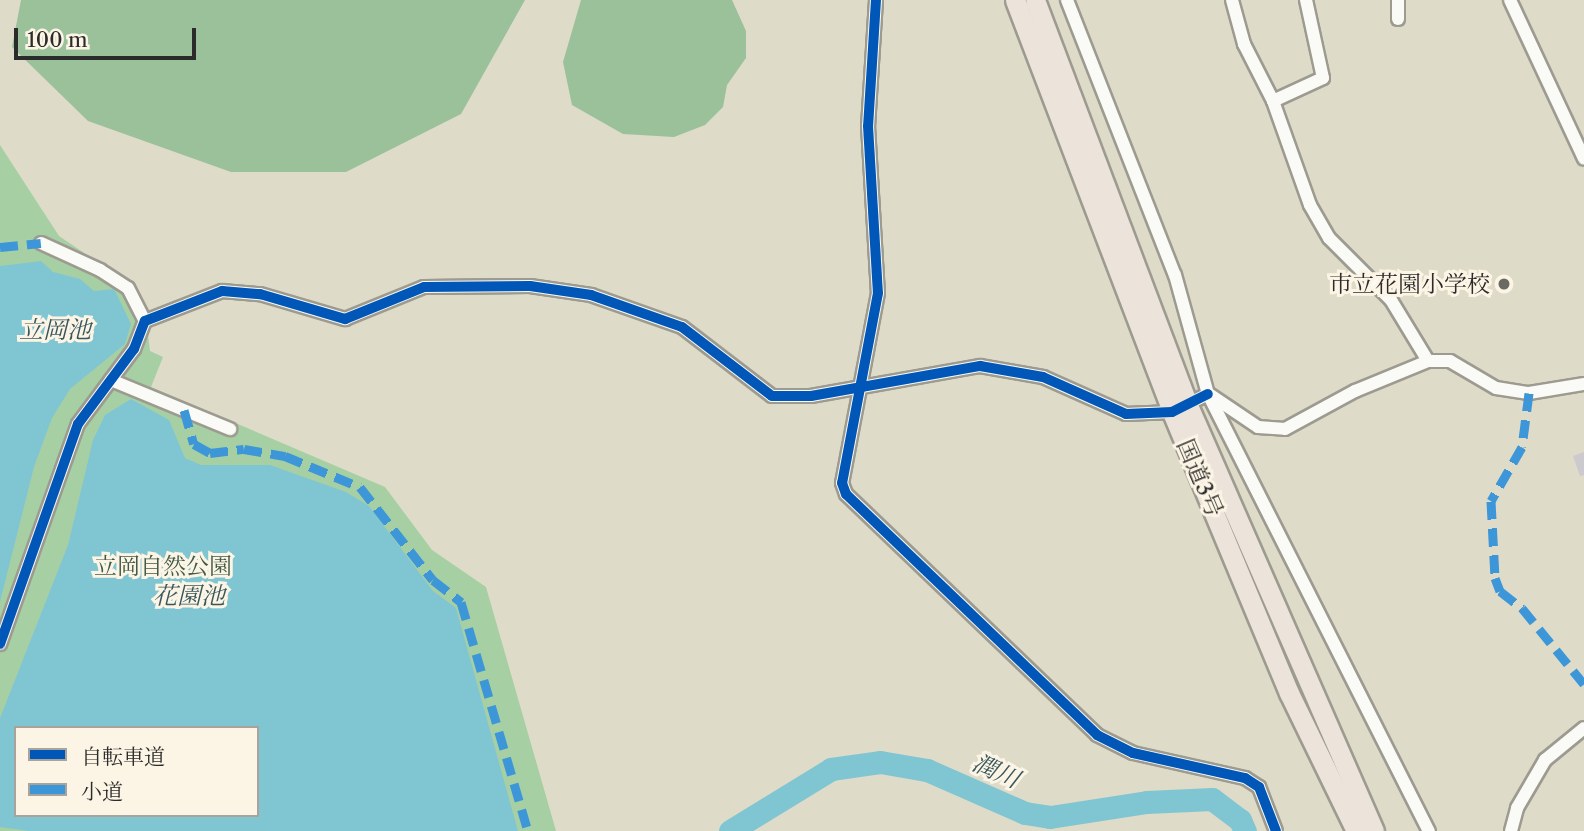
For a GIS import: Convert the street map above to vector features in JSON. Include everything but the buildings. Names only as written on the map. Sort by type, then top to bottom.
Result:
[{"type":"highway","name":"国道3号","points":[[1015,0],[1180,408],[1289,693],[1356,831]]},
{"type":"highway","name":"国道3号","points":[[1035,0],[1180,408],[1374,831]]},
{"type":"street","points":[[876,0],[868,126],[878,293],[858,387],[842,483],[846,494],[1097,735],[1133,753],[1245,778],[1259,787],[1276,831]]},
{"type":"street","points":[[1067,0],[1175,275],[1208,394],[1429,831]]},
{"type":"street","points":[[1232,0],[1244,44],[1273,101],[1310,205],[1329,238],[1391,300],[1428,361]]},
{"type":"street","points":[[1273,101],[1323,78],[1306,0]]},
{"type":"street","points":[[1398,0],[1398,19]]},
{"type":"street","points":[[1511,0],[1584,159]]},
{"type":"street","points":[[41,243],[100,270],[128,288],[145,321]]},
{"type":"street","points":[[0,643],[66,449],[78,424],[134,349],[145,321],[222,291],[260,294],[345,320],[424,287],[530,286],[591,295],[682,327],[772,396],[811,396],[980,366],[1043,377],[1126,414],[1180,408],[1208,394]]},
{"type":"street","points":[[1208,394],[1258,427],[1285,429],[1355,391],[1428,361],[1450,361],[1507,390],[1529,393],[1584,384]]},
{"type":"street","points":[[111,380],[230,429]]},
{"type":"street","points":[[1513,825],[1545,760],[1584,728]]},
{"type":"green space","points":[[21,0],[525,0],[461,114],[346,172],[231,172],[88,121],[12,47]]},
{"type":"green space","points":[[581,0],[732,0],[746,31],[746,58],[727,85],[723,107],[705,125],[674,137],[623,134],[572,105],[563,62]]},
{"type":"green space","name":"花園池","points":[[0,145],[59,236],[130,284],[144,303],[150,351],[163,357],[151,387],[385,487],[432,550],[486,587],[556,831],[0,831]]},
{"type":"water","name":"立岡池","points":[[41,261],[53,272],[80,279],[94,291],[114,289],[131,324],[125,344],[70,389],[52,418],[34,467],[0,602],[0,266]]},
{"type":"water","name":"花園池","points":[[131,399],[169,420],[185,458],[201,465],[270,465],[346,492],[369,506],[433,591],[456,608],[518,831],[29,831],[0,827],[0,718],[68,545],[93,440],[105,415]]},
{"type":"waterway","name":"潤川","points":[[730,831],[831,769],[880,762],[927,770],[1025,813],[1050,817],[1147,802],[1212,799],[1240,820],[1245,831]]},
{"type":"marked path","points":[[0,247],[41,243]]},
{"type":"marked path","points":[[1529,393],[1522,447],[1491,501],[1495,578],[1500,591],[1522,608],[1584,684]]},
{"type":"marked path","points":[[184,410],[194,444],[210,453],[244,449],[285,456],[360,487],[433,580],[461,602],[528,831]]},
{"type":"cycle path","points":[[876,0],[868,126],[878,293],[842,483],[846,494],[1097,735],[1133,753],[1245,778],[1259,787],[1276,831]]},
{"type":"cycle path","points":[[0,644],[78,424],[134,349],[145,321],[222,291],[260,294],[345,319],[424,287],[530,286],[591,295],[682,327],[772,396],[811,396],[980,366],[1043,377],[1126,414],[1172,412],[1208,394]]},
{"type":"place","name":"市立花園小学校","points":[[1504,284]]},
{"type":"park label","name":"立岡自然公園","points":[[163,566]]}]
